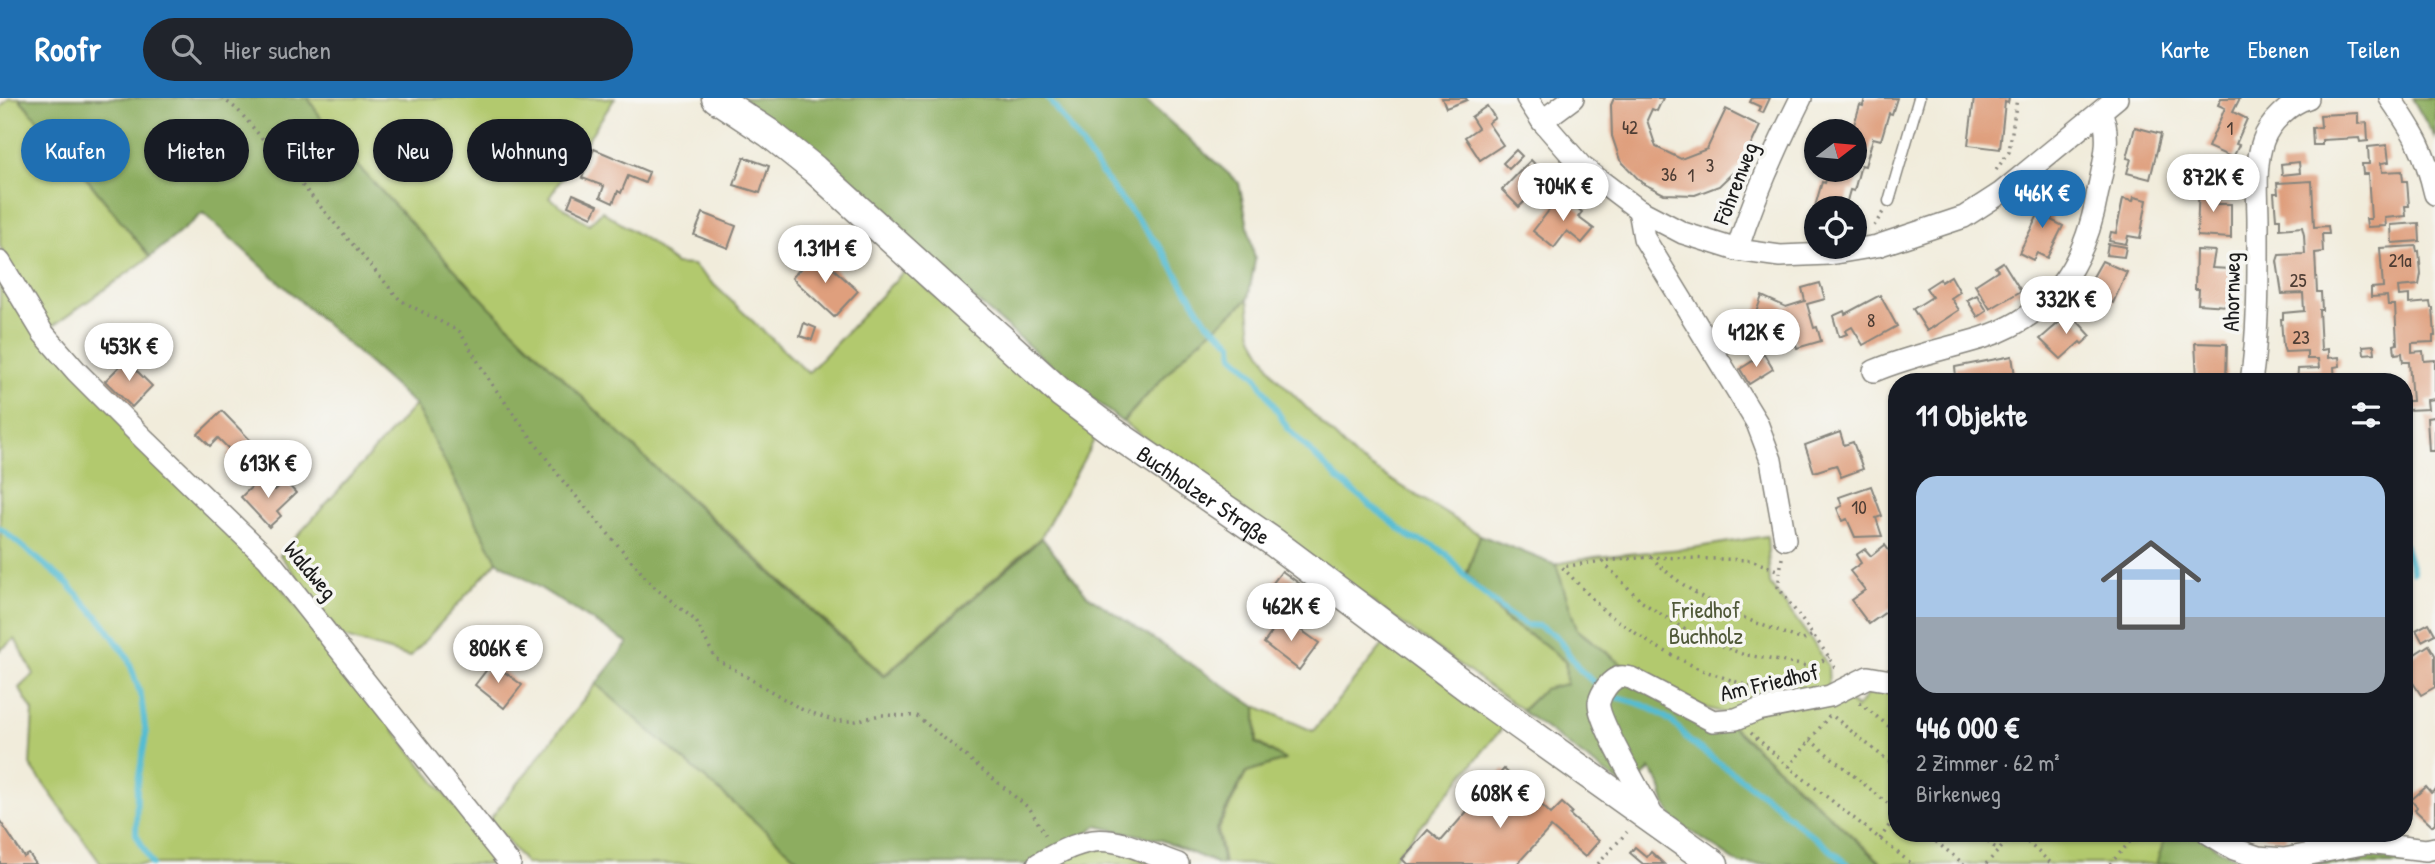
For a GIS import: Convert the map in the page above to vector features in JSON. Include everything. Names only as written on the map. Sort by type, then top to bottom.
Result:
[{"type":"street","name":"Buchholzer Straße","points":[[716,98],[769,133],[814,169],[1061,393],[1272,541],[1657,825],[1714,864]]},
{"type":"street","points":[[1527,98],[1542,121],[1581,166],[1639,210],[1684,233],[1737,250],[1780,256],[1829,254],[1877,246],[1964,217],[2001,192],[2109,105]]},
{"type":"street","points":[[1542,121],[1573,98]]},
{"type":"street","name":"Föhrenweg","points":[[1737,250],[1766,169],[1801,98]]},
{"type":"street","name":"Ahornweg","points":[[2252,373],[2257,343],[2258,177],[2262,142],[2271,125],[2298,101],[2308,98]]},
{"type":"street","points":[[2390,98],[2417,137],[2435,194]]},
{"type":"street","points":[[1874,371],[1899,360],[1985,337],[2023,318],[2053,296],[2076,265],[2092,224],[2107,141],[2109,105]]},
{"type":"street","points":[[1639,210],[1644,238],[1757,423],[1771,460],[1785,539]]},
{"type":"street","name":"Waldweg","points":[[0,262],[43,333],[144,439],[268,559],[510,864]]},
{"type":"street","name":"Am Friedhof","points":[[1657,825],[1607,730],[1599,702],[1607,685],[1619,677],[1631,678],[1713,721],[1736,719],[1758,710],[1830,696],[1868,677],[1888,680]]},
{"type":"street","points":[[1047,859],[1093,840],[1110,839],[1178,864]]},
{"type":"street","points":[[2223,842],[2258,857],[2284,859],[2368,843],[2426,850],[2435,848]]},
{"type":"lane","points":[[1889,201],[1919,98]]},
{"type":"path","points":[[222,98],[238,110],[400,300],[460,332],[491,383],[564,481],[652,585],[696,621],[715,658],[801,709],[835,720],[856,721],[880,715],[916,716],[1030,809],[1047,859]]},
{"type":"path","points":[[2009,152],[2017,98]]},
{"type":"path","points":[[1785,539],[1778,587],[1829,657],[1844,689],[1888,726]]},
{"type":"path","points":[[1765,691],[1731,682],[1699,669],[1653,645],[1605,611],[1562,567],[1651,557],[1751,560],[1779,571]]},
{"type":"path","points":[[1651,557],[1673,579],[1710,603],[1754,623],[1804,640],[1813,635]]},
{"type":"path","points":[[1602,561],[1642,602],[1692,634],[1742,654],[1812,667],[1829,657]]},
{"type":"path","points":[[1789,768],[1829,716],[1888,761]]},
{"type":"path","points":[[1736,719],[1789,768],[1912,864]]},
{"type":"path","points":[[1810,740],[1888,805]]},
{"type":"path","points":[[1598,864],[1635,824],[1650,835],[1657,825]]},
{"type":"path","points":[[1880,839],[1888,827]]},
{"type":"path","points":[[1936,842],[1964,864]]},
{"type":"path","points":[[1988,842],[1998,850]]},
{"type":"path","points":[[1986,864],[2006,842]]},
{"type":"path","points":[[2026,842],[2052,864]]},
{"type":"path","points":[[2110,864],[2130,842]]},
{"type":"green space","points":[[9,98],[19,98],[37,119],[21,119],[21,182],[89,182],[150,257],[50,328],[9,265],[0,246],[0,108]]},
{"type":"green space","points":[[19,98],[308,98],[321,119],[263,119],[263,182],[359,182],[359,167],[490,307],[650,463],[884,677],[1042,538],[1087,595],[1256,707],[1256,743],[1285,760],[1246,772],[1216,829],[1223,864],[1161,840],[1097,826],[1035,864],[804,864],[596,684],[628,643],[497,561],[415,405],[203,213],[150,257],[89,182],[130,182],[130,119],[37,119]]},
{"type":"green space","points":[[308,98],[615,98],[592,133],[592,119],[467,119],[467,182],[560,182],[549,198],[589,224],[602,211],[651,243],[675,264],[693,265],[808,373],[905,270],[1098,433],[1041,537],[884,675],[650,463],[490,307],[359,167],[359,119],[321,119]]},
{"type":"green space","points":[[741,98],[1143,98],[1239,183],[1255,260],[1248,299],[1186,353],[1122,422],[1067,379]]},
{"type":"green space","points":[[2412,98],[2435,98],[2435,138]]},
{"type":"green space","points":[[0,274],[277,582],[500,864],[101,864],[30,765],[33,711],[19,688],[34,674],[15,639],[0,650]]},
{"type":"green space","points":[[1248,299],[1252,335],[1275,376],[1355,457],[1480,535],[1466,574],[1507,622],[1544,644],[1565,662],[1566,684],[1544,689],[1522,710],[1123,422],[1187,352]]},
{"type":"green space","points":[[415,405],[497,561],[410,657],[342,637],[280,555]]},
{"type":"green space","points":[[1480,535],[1556,565],[1577,630],[1622,665],[1634,683],[1729,724],[1882,864],[1740,864],[1674,820],[1665,803],[1659,782],[1650,769],[1630,791],[1522,711],[1544,689],[1566,684],[1566,662],[1544,644],[1507,621],[1467,574]]},
{"type":"green space","name":"Friedhof Buchholz","points":[[1767,536],[1770,584],[1828,666],[1829,691],[1844,697],[1857,708],[1871,689],[1888,686],[1888,842],[2164,842],[2157,864],[1883,864],[1729,723],[1724,713],[1700,706],[1644,673],[1622,664],[1577,629],[1556,564],[1594,557],[1692,548]]},
{"type":"green space","points":[[1387,640],[1505,725],[1393,859],[1399,864],[1224,864],[1218,829],[1247,772],[1285,760],[1257,742],[1256,706],[1313,731]]},
{"type":"green space","points":[[596,684],[804,864],[526,864],[490,819]]},
{"type":"green space","points":[[2164,842],[2208,842],[2251,864],[2156,864]]},
{"type":"green space","points":[[1111,847],[1154,864],[1051,864],[1082,852]]},
{"type":"green space","points":[[2365,852],[2435,856],[2435,864],[2313,864]]},
{"type":"building","points":[[1442,98],[1466,98],[1467,100],[1446,108]]},
{"type":"building","points":[[1614,98],[1663,98],[1657,111],[1652,109],[1647,120],[1656,147],[1681,159],[1707,149],[1726,109],[1760,126],[1742,164],[1719,186],[1695,195],[1664,194],[1642,183],[1620,160],[1612,136],[1611,105]]},
{"type":"building","points":[[1752,98],[1770,98],[1763,113],[1759,111],[1761,107],[1750,102]]},
{"type":"building","points":[[1865,98],[1897,98],[1892,114],[1889,113],[1881,140],[1873,138],[1867,159],[1867,119],[1856,119],[1860,105],[1863,106]]},
{"type":"building","points":[[1974,98],[2009,98],[2008,103],[2005,102],[2000,149],[1968,145]]},
{"type":"building","points":[[2221,98],[2240,98],[2233,112],[2247,119],[2233,158],[2208,147],[2225,108],[2218,105]]},
{"type":"building","points":[[1487,106],[1495,118],[1488,123],[1503,145],[1480,160],[1465,137],[1478,128],[1471,117]]},
{"type":"building","points":[[2358,113],[2358,124],[2367,123],[2368,141],[2360,142],[2359,138],[2322,140],[2322,145],[2313,145],[2312,128],[2321,127],[2320,115]]},
{"type":"building","points":[[2135,127],[2161,134],[2150,179],[2127,173],[2131,159],[2127,158]]},
{"type":"building","points":[[2387,145],[2389,162],[2381,163],[2382,172],[2402,171],[2403,181],[2407,181],[2409,206],[2405,206],[2406,216],[2385,218],[2386,226],[2367,227],[2366,219],[2371,219],[2368,174],[2363,174],[2362,164],[2369,164],[2368,147]]},
{"type":"building","points":[[594,149],[649,172],[645,183],[628,176],[621,193],[618,191],[613,203],[600,197],[604,186],[592,182]]},
{"type":"building","points":[[1516,150],[1522,156],[1509,169],[1503,163]]},
{"type":"building","points":[[744,157],[769,166],[760,193],[734,185]]},
{"type":"building","points":[[1531,160],[1548,178],[1519,207],[1502,190]]},
{"type":"building","points":[[2299,162],[2300,173],[2282,175],[2281,164]]},
{"type":"building","points":[[2312,181],[2314,227],[2328,226],[2329,234],[2322,234],[2323,252],[2315,253],[2317,292],[2321,292],[2321,350],[2328,349],[2328,358],[2339,357],[2340,366],[2334,367],[2334,373],[2298,373],[2298,369],[2319,368],[2318,359],[2307,359],[2307,351],[2285,352],[2283,346],[2283,313],[2304,311],[2303,293],[2282,294],[2277,261],[2279,255],[2305,254],[2302,227],[2280,229],[2280,219],[2276,219],[2274,193],[2278,193],[2277,183]]},
{"type":"building","points":[[1822,182],[1856,182],[1854,191],[1850,190],[1848,196],[1818,196]]},
{"type":"building","points":[[2199,183],[2218,184],[2213,204],[2231,204],[2231,238],[2197,236]]},
{"type":"building","points":[[573,194],[598,205],[592,217],[568,206]]},
{"type":"building","points":[[2041,194],[2060,203],[2051,220],[2063,226],[2047,258],[2037,253],[2033,260],[2019,253],[2038,215],[2032,212]]},
{"type":"building","points":[[1561,195],[1582,212],[1578,217],[1594,229],[1582,243],[1567,231],[1554,248],[1533,231]]},
{"type":"building","points":[[2134,197],[2147,200],[2140,238],[2128,236],[2126,244],[2109,241],[2111,232],[2116,233],[2123,199],[2133,201]]},
{"type":"building","points":[[703,213],[736,226],[728,248],[694,235]]},
{"type":"building","points":[[2419,223],[2420,241],[2392,243],[2391,225]]},
{"type":"building","points":[[2108,244],[2126,247],[2124,257],[2106,255]]},
{"type":"building","points":[[2416,246],[2417,252],[2419,251],[2419,285],[2398,287],[2399,296],[2409,295],[2409,304],[2430,302],[2433,308],[2433,342],[2412,343],[2412,352],[2423,351],[2424,361],[2435,360],[2435,399],[2427,400],[2428,409],[2413,410],[2413,373],[2410,373],[2409,362],[2403,362],[2402,353],[2395,354],[2395,305],[2388,305],[2387,296],[2371,297],[2371,288],[2383,287],[2380,248]]},
{"type":"building","points":[[2196,250],[2215,251],[2212,268],[2230,269],[2228,306],[2198,304],[2199,289],[2195,289]]},
{"type":"building","points":[[815,252],[858,291],[834,317],[792,278]]},
{"type":"building","points":[[2102,261],[2127,272],[2113,303],[2085,291]]},
{"type":"building","points":[[2003,262],[2021,291],[1990,309],[1975,285],[1998,270],[1995,267]]},
{"type":"building","points":[[1951,276],[1960,292],[1951,298],[1959,310],[1927,331],[1913,309],[1932,297],[1926,288]]},
{"type":"building","points":[[1820,283],[1825,299],[1807,304],[1821,341],[1797,348],[1789,321],[1775,318],[1768,334],[1751,326],[1762,296],[1786,307],[1805,301],[1802,288]]},
{"type":"building","points":[[1880,295],[1897,326],[1863,345],[1852,327],[1845,331],[1847,334],[1839,337],[1833,316],[1844,311],[1845,314]]},
{"type":"building","points":[[1977,295],[1987,311],[1978,317],[1967,300]]},
{"type":"building","points":[[2070,313],[2091,336],[2061,359],[2040,339]]},
{"type":"building","points":[[804,323],[816,328],[812,340],[800,336]]},
{"type":"building","points":[[2195,343],[2227,344],[2226,373],[2197,373]]},
{"type":"building","points":[[2374,345],[2375,353],[2364,354],[2363,346]]},
{"type":"building","points":[[1764,354],[1773,369],[1749,384],[1740,369]]},
{"type":"building","points":[[2012,356],[2015,373],[1956,373],[1955,367]]},
{"type":"building","points":[[126,360],[152,386],[132,407],[105,381]]},
{"type":"building","points":[[222,411],[256,446],[236,465],[227,455],[231,451],[218,438],[210,446],[198,434]]},
{"type":"building","points":[[2435,417],[2435,451],[2429,451],[2427,418]]},
{"type":"building","points":[[1840,432],[1844,445],[1853,442],[1863,469],[1841,477],[1836,465],[1814,472],[1805,445]]},
{"type":"building","points":[[263,476],[275,490],[285,481],[296,493],[277,511],[281,516],[269,527],[241,497]]},
{"type":"building","points":[[1871,486],[1882,516],[1876,518],[1882,536],[1855,537],[1847,519],[1842,521],[1837,508],[1842,506],[1839,497]]},
{"type":"building","points":[[1885,545],[1888,549],[1888,610],[1869,624],[1851,600],[1865,590],[1850,571],[1861,563],[1856,555],[1865,549],[1871,556]]},
{"type":"building","points":[[1282,571],[1300,584],[1291,596],[1273,583]]},
{"type":"building","points":[[1283,617],[1319,643],[1299,670],[1264,643]]},
{"type":"building","points":[[2429,623],[2435,634],[2422,641],[2416,630]]},
{"type":"building","points":[[2429,645],[2435,655],[2435,687],[2421,695],[2413,683],[2413,655]]},
{"type":"building","points":[[492,663],[522,685],[504,708],[475,685]]},
{"type":"building","points":[[1504,769],[1551,814],[1562,803],[1572,812],[1570,815],[1599,841],[1585,857],[1551,827],[1517,864],[1407,864],[1402,859],[1428,830],[1441,841]]},
{"type":"building","points":[[2426,787],[2431,793],[2435,790],[2435,823],[2432,826],[2415,810],[2417,807],[2413,798]]},
{"type":"building","points":[[0,821],[24,857],[29,854],[36,864],[0,864]]},
{"type":"building","points":[[1635,847],[1647,857],[1651,852],[1664,864],[1643,864],[1630,853]]},
{"type":"waterway","points":[[1048,98],[1113,189],[1162,250],[1206,321],[1232,343],[1233,355],[1256,376],[1288,429],[1338,479],[1411,538],[1433,545],[1447,555],[1473,585],[1509,615],[1526,625],[1539,626],[1556,636],[1580,670],[1595,683]]},
{"type":"waterway","points":[[0,528],[67,583],[104,624],[128,658],[141,696],[146,735],[137,787],[136,834],[152,864]]},
{"type":"waterway","points":[[1611,696],[1645,706],[1664,716],[1689,741],[1780,807],[1848,864]]}]
